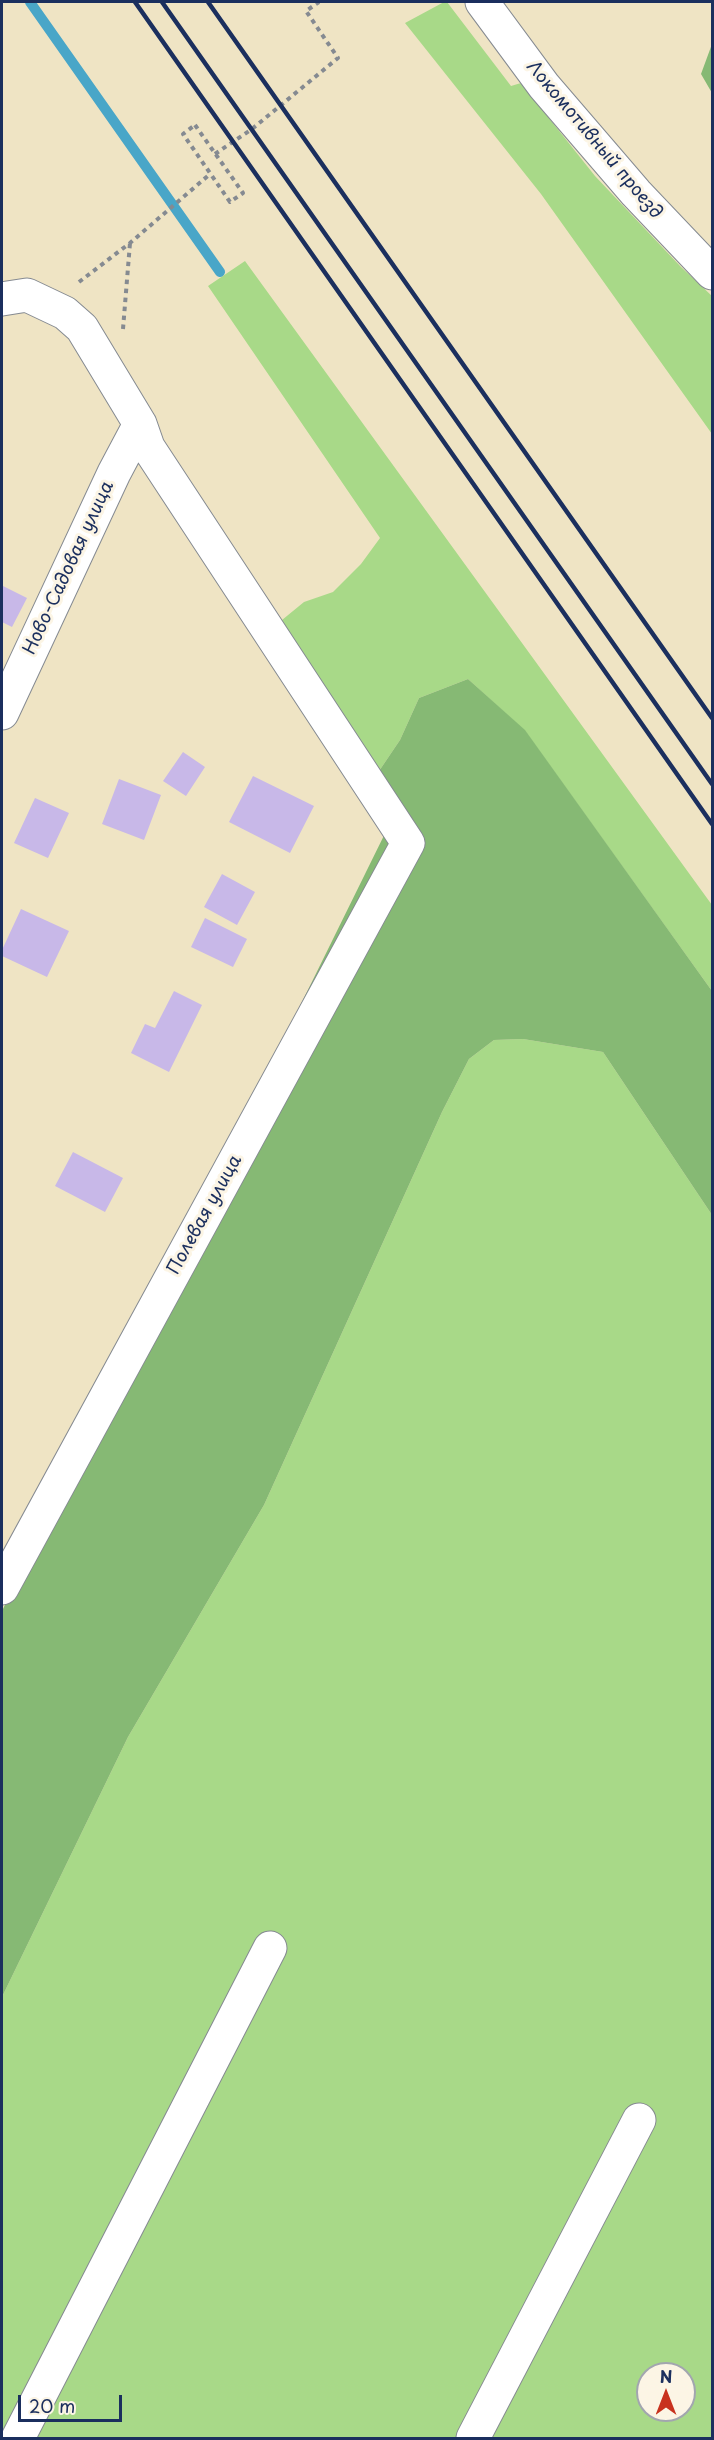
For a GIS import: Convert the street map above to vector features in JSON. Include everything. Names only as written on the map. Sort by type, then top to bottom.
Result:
[{"type":"street","name":"Локомотивный проезд","points":[[482,2],[544,86],[636,194],[712,273]]},
{"type":"street","points":[[2,299],[27,295],[49,304],[82,328],[140,424]]},
{"type":"street","name":"Ново-Садовая улица","points":[[2,713],[114,473],[140,424]]},
{"type":"street","name":"Полевая улица","points":[[2,1588],[408,843],[148,447],[140,424]]},
{"type":"street","points":[[18,2439],[270,1948]]},
{"type":"street","points":[[473,2439],[639,2120]]},
{"type":"path","points":[[215,154],[243,136],[338,58],[306,11],[319,2]]},
{"type":"path","points":[[195,125],[215,154],[243,193],[230,202],[183,134],[195,125]]},
{"type":"path","points":[[49,304],[130,243],[210,174]]},
{"type":"path","points":[[123,333],[130,243]]},
{"type":"green space","points":[[447,2],[511,86],[521,83],[595,176],[681,267],[712,296],[712,434],[541,194],[405,23]]},
{"type":"green space","points":[[712,44],[712,93],[701,74]]},
{"type":"green space","points":[[245,261],[712,905],[712,991],[525,731],[468,679],[419,698],[400,740],[377,774],[282,620],[304,602],[333,592],[361,564],[380,538],[208,286]]},
{"type":"green space","points":[[468,679],[525,730],[712,991],[712,1215],[603,1052],[523,1039],[494,1040],[469,1059],[442,1112],[264,1505],[128,1737],[2,1997],[2,1611],[399,805],[377,774],[400,740],[419,698]]},
{"type":"green space","points":[[523,1039],[603,1052],[712,1215],[712,2438],[2,2438],[2,1997],[128,1737],[264,1505],[442,1112],[469,1059],[494,1040]]},
{"type":"building","points":[[3,586],[27,598],[12,627],[2,622]]},
{"type":"building","points":[[183,752],[205,767],[186,796],[163,781]]},
{"type":"building","points":[[253,776],[314,806],[290,853],[229,822]]},
{"type":"building","points":[[119,779],[161,795],[144,840],[102,824]]},
{"type":"building","points":[[35,798],[69,813],[48,858],[14,843]]},
{"type":"building","points":[[222,874],[255,892],[237,925],[204,907]]},
{"type":"building","points":[[21,909],[69,931],[47,977],[2,956],[2,950]]},
{"type":"building","points":[[205,918],[247,939],[233,967],[191,947]]},
{"type":"building","points":[[174,991],[202,1005],[169,1072],[131,1053],[145,1024],[155,1028]]},
{"type":"building","points":[[73,1152],[123,1178],[105,1212],[55,1186]]},
{"type":"waterway","points":[[30,2],[220,272]]},
{"type":"railway","points":[[135,2],[712,824]]},
{"type":"railway","points":[[162,2],[712,784]]},
{"type":"railway","points":[[208,2],[712,718]]}]
